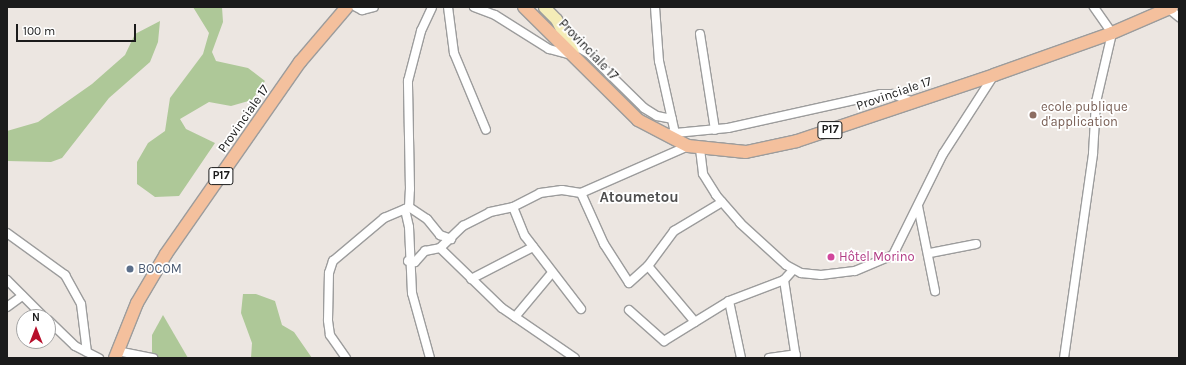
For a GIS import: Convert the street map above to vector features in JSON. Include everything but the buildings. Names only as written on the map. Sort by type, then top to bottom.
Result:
[{"type":"main road","name":"Provinciale 17","points":[[116,354],[138,303],[166,254],[300,62],[347,7]]},
{"type":"main road","name":"Provinciale 17","points":[[524,7],[572,50],[638,120],[663,135],[700,150],[768,149],[994,76],[1112,33],[1152,12],[1170,8]]},
{"type":"street","points":[[356,7],[362,10],[374,7]]},
{"type":"street","points":[[430,358],[412,293],[408,261],[409,227],[407,208],[408,81],[421,31],[432,7]]},
{"type":"street","points":[[448,7],[454,53],[486,130]]},
{"type":"street","points":[[474,7],[495,15],[550,49],[572,50],[589,54],[644,108],[657,116],[672,119]]},
{"type":"street","points":[[544,7],[572,50]]},
{"type":"street","points":[[655,7],[658,54],[675,133]]},
{"type":"street","points":[[1064,358],[1093,153],[1096,102],[1112,33],[1094,7]]},
{"type":"street","points":[[1170,8],[1179,17]]},
{"type":"street","points":[[700,34],[715,130]]},
{"type":"street","points":[[700,150],[703,174],[722,202],[793,270],[821,276],[855,272],[885,261],[897,247],[944,154],[994,76]]},
{"type":"street","points":[[663,135],[715,130],[881,94],[893,94],[913,102]]},
{"type":"street","points":[[408,261],[415,262],[425,251],[440,248],[475,219],[513,207],[540,193],[562,190],[581,193],[688,146]]},
{"type":"street","points":[[581,193],[604,244],[629,282],[648,266],[674,231],[722,202]]},
{"type":"street","points":[[918,206],[930,253],[934,291]]},
{"type":"street","points":[[513,207],[532,247],[551,274],[580,309]]},
{"type":"street","points":[[407,208],[427,219],[440,235],[451,239]]},
{"type":"street","points":[[346,358],[330,335],[328,320],[329,273],[333,261],[384,218],[407,208]]},
{"type":"street","points":[[7,234],[65,275],[81,304],[87,352]]},
{"type":"street","points":[[930,253],[976,244]]},
{"type":"street","points":[[471,280],[532,247]]},
{"type":"street","points":[[440,248],[471,280],[515,317],[575,358]]},
{"type":"street","points":[[648,266],[695,322]]},
{"type":"street","points":[[629,310],[660,341],[669,340],[729,301],[784,280],[793,270]]},
{"type":"street","points":[[515,317],[551,274]]},
{"type":"street","points":[[7,280],[36,309]]},
{"type":"street","points":[[769,358],[796,356],[784,280]]},
{"type":"street","points":[[7,307],[22,296]]},
{"type":"street","points":[[729,301],[741,358]]},
{"type":"street","points":[[56,328],[75,346],[99,358]]},
{"type":"street","points":[[116,354],[153,358]]},
{"type":"green space","points":[[193,7],[222,7],[223,22],[212,52],[216,61],[248,68],[265,81],[252,100],[231,106],[209,102],[180,119],[186,129],[215,143],[179,196],[155,197],[137,184],[137,162],[148,143],[165,131],[170,98],[203,54],[209,33]]},
{"type":"green space","points":[[160,21],[158,42],[150,62],[109,98],[62,158],[51,162],[7,161],[7,131],[38,122],[92,84],[125,55],[135,34]]},
{"type":"green space","points":[[243,294],[256,294],[275,301],[282,325],[294,332],[312,358],[251,358],[252,343],[241,313]]},
{"type":"green space","points":[[163,315],[188,358],[152,358],[152,335]]},
{"type":"place","name":"ecole publique d'application","points":[[1033,115]]},
{"type":"place","name":"Hôtel Morino","points":[[831,257]]},
{"type":"place","name":"BOCOM","points":[[130,269]]},
{"type":"district","name":"Atoumetou","points":[[639,198]]}]
